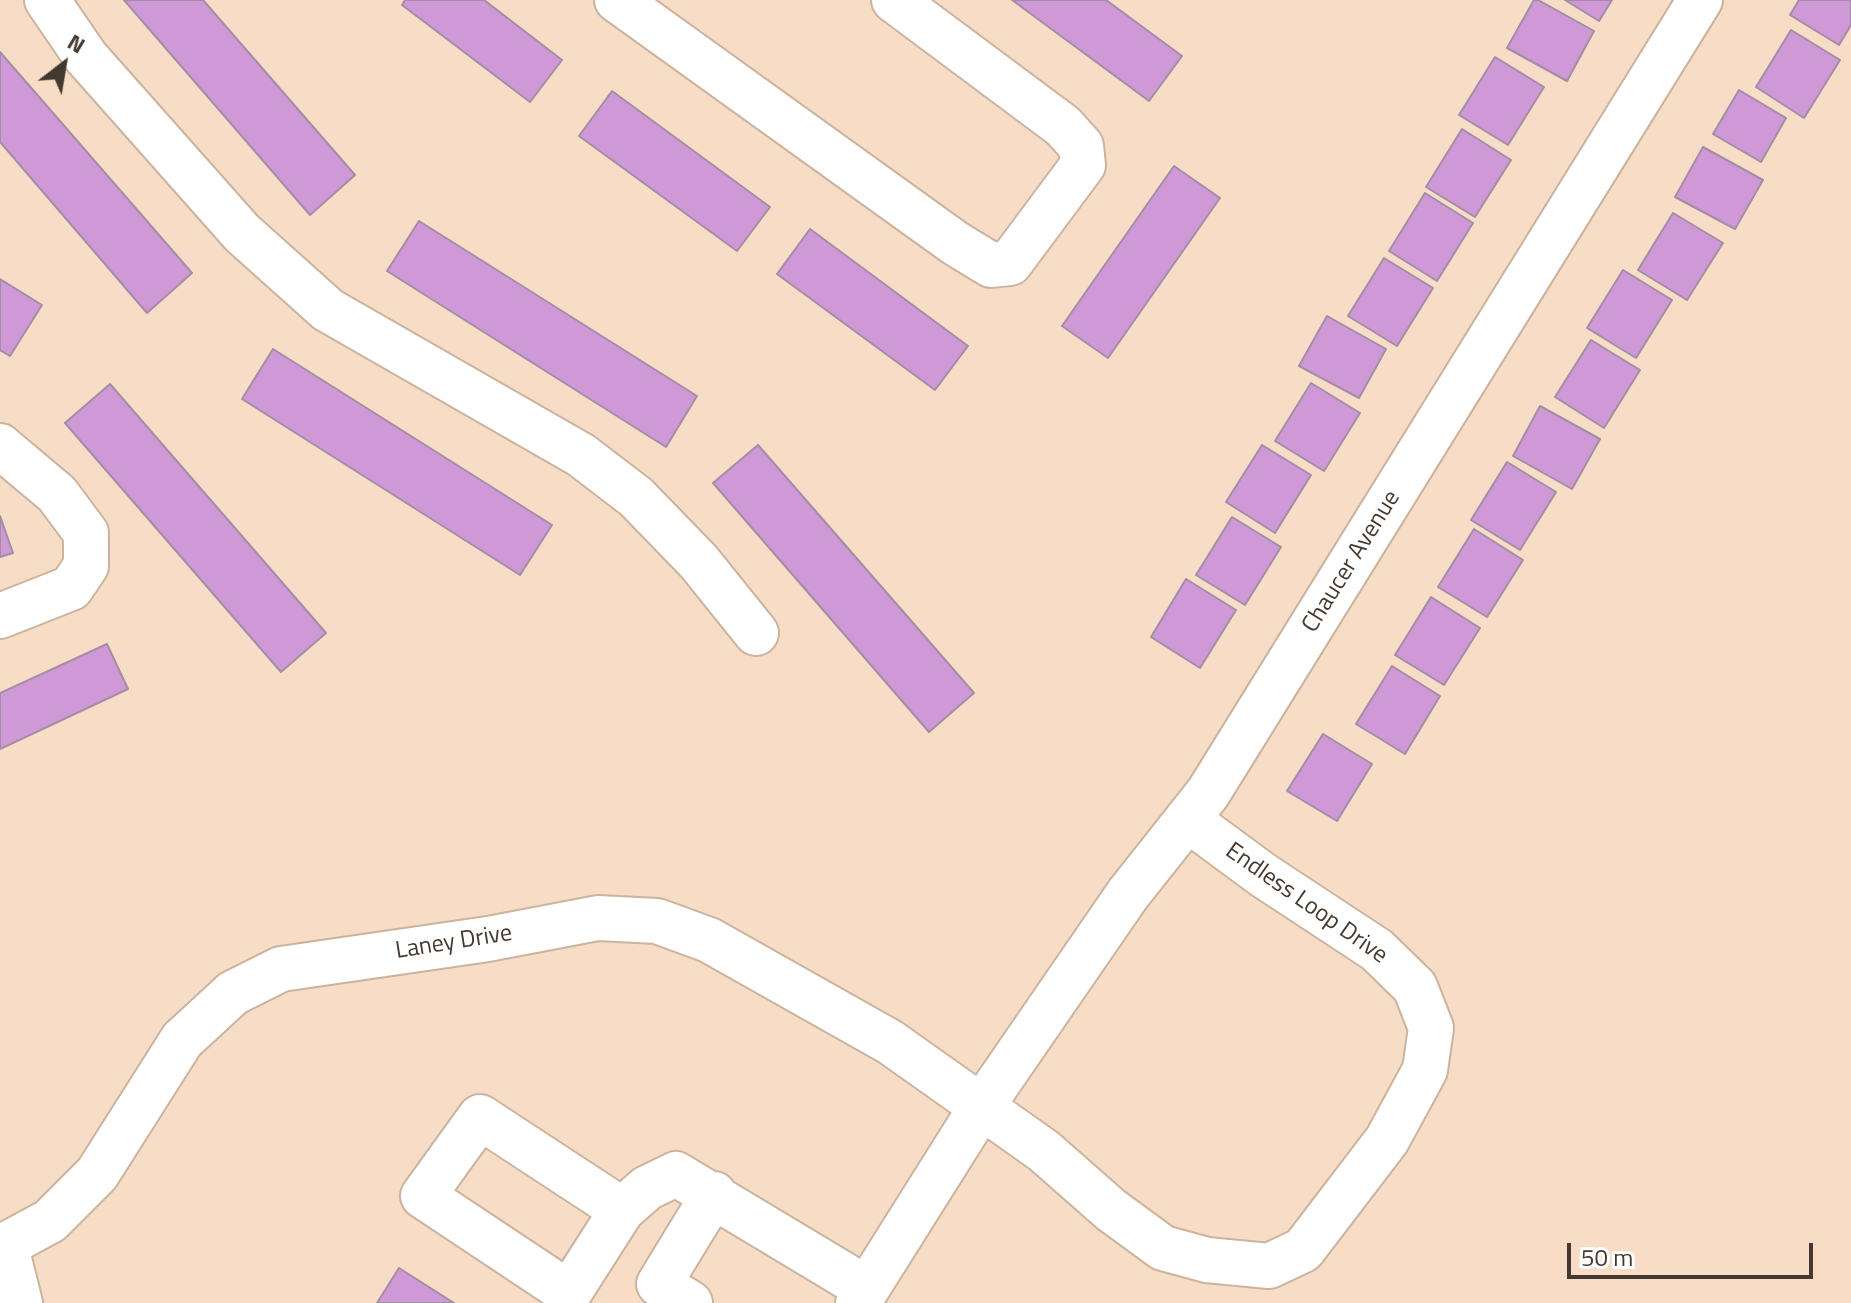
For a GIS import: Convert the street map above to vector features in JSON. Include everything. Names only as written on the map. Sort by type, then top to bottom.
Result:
[{"type":"street","points":[[47,0],[86,57],[242,233],[328,310],[592,463],[636,497],[699,562],[756,633]]},
{"type":"street","points":[[617,0],[955,243],[991,265],[1010,263],[1083,165],[1081,146],[1063,126],[894,0]]},
{"type":"street","name":"Chaucer Avenue","points":[[862,1296],[980,1109],[1128,894],[1208,793],[1700,0]]},
{"type":"street","points":[[0,446],[57,494],[86,533],[86,566],[71,588],[0,616]]},
{"type":"street","name":"Endless Loop Drive","points":[[980,1109],[1044,1151],[1111,1210],[1163,1248],[1207,1260],[1269,1266],[1303,1250],[1387,1140],[1425,1070],[1431,1028],[1415,987],[1377,950],[1263,875],[1187,819]]},
{"type":"street","name":"Laney Drive","points":[[3,1247],[50,1221],[97,1174],[182,1040],[233,993],[281,969],[488,939],[598,918],[657,921],[709,940],[890,1042],[980,1109]]},
{"type":"street","points":[[622,1210],[647,1188],[676,1174],[714,1194],[862,1296]]},
{"type":"street","points":[[690,1303],[659,1284],[714,1194]]},
{"type":"street","points":[[3,1247],[20,1303]]},
{"type":"building","points":[[124,0],[203,0],[355,175],[310,215]]},
{"type":"building","points":[[405,0],[484,0],[562,60],[530,102],[402,5]]},
{"type":"building","points":[[1012,0],[1106,0],[1182,56],[1149,101]]},
{"type":"building","points":[[1534,0],[1594,31],[1567,81],[1507,48]]},
{"type":"building","points":[[1565,0],[1612,0],[1599,21]]},
{"type":"building","points":[[1799,0],[1851,0],[1851,25],[1839,45],[1790,15]]},
{"type":"building","points":[[1791,30],[1840,60],[1804,118],[1756,87]]},
{"type":"building","points":[[0,52],[192,273],[147,313],[0,142]]},
{"type":"building","points":[[1495,57],[1544,87],[1508,145],[1459,115]]},
{"type":"building","points":[[1739,90],[1786,118],[1761,162],[1713,134]]},
{"type":"building","points":[[612,91],[770,207],[737,251],[579,136]]},
{"type":"building","points":[[1462,129],[1511,160],[1475,217],[1426,187]]},
{"type":"building","points":[[1703,147],[1763,180],[1735,229],[1675,197]]},
{"type":"building","points":[[1174,166],[1220,198],[1108,358],[1062,326]]},
{"type":"building","points":[[1425,193],[1473,223],[1437,281],[1389,251]]},
{"type":"building","points":[[1673,213],[1723,243],[1687,300],[1638,270]]},
{"type":"building","points":[[419,221],[697,396],[666,447],[387,271]]},
{"type":"building","points":[[810,229],[968,346],[935,390],[777,274]]},
{"type":"building","points":[[1384,258],[1433,288],[1397,346],[1348,316]]},
{"type":"building","points":[[1623,270],[1672,300],[1636,358],[1587,328]]},
{"type":"building","points":[[0,279],[42,305],[10,356],[0,350]]},
{"type":"building","points":[[1327,316],[1386,349],[1359,398],[1299,366]]},
{"type":"building","points":[[1591,340],[1640,370],[1604,428],[1555,397]]},
{"type":"building","points":[[273,349],[552,525],[520,575],[242,399]]},
{"type":"building","points":[[1311,383],[1360,413],[1324,471],[1275,441]]},
{"type":"building","points":[[110,384],[326,633],[281,672],[65,423]]},
{"type":"building","points":[[1540,406],[1600,439],[1572,489],[1513,456]]},
{"type":"building","points":[[758,445],[974,693],[929,732],[713,483]]},
{"type":"building","points":[[1262,445],[1311,475],[1275,533],[1226,502]]},
{"type":"building","points":[[1507,462],[1556,492],[1520,550],[1471,520]]},
{"type":"building","points":[[0,516],[13,553],[0,557]]},
{"type":"building","points":[[1232,517],[1281,547],[1245,605],[1196,575]]},
{"type":"building","points":[[1474,529],[1523,560],[1487,617],[1438,587]]},
{"type":"building","points":[[1186,579],[1236,610],[1200,668],[1151,637]]},
{"type":"building","points":[[1431,597],[1480,628],[1444,685],[1395,655]]},
{"type":"building","points":[[107,644],[128,689],[0,749],[0,693]]},
{"type":"building","points":[[1392,666],[1440,696],[1405,754],[1356,724]]},
{"type":"building","points":[[1323,734],[1372,764],[1337,821],[1287,791]]},
{"type":"building","points":[[399,1268],[454,1303],[377,1303]]}]
